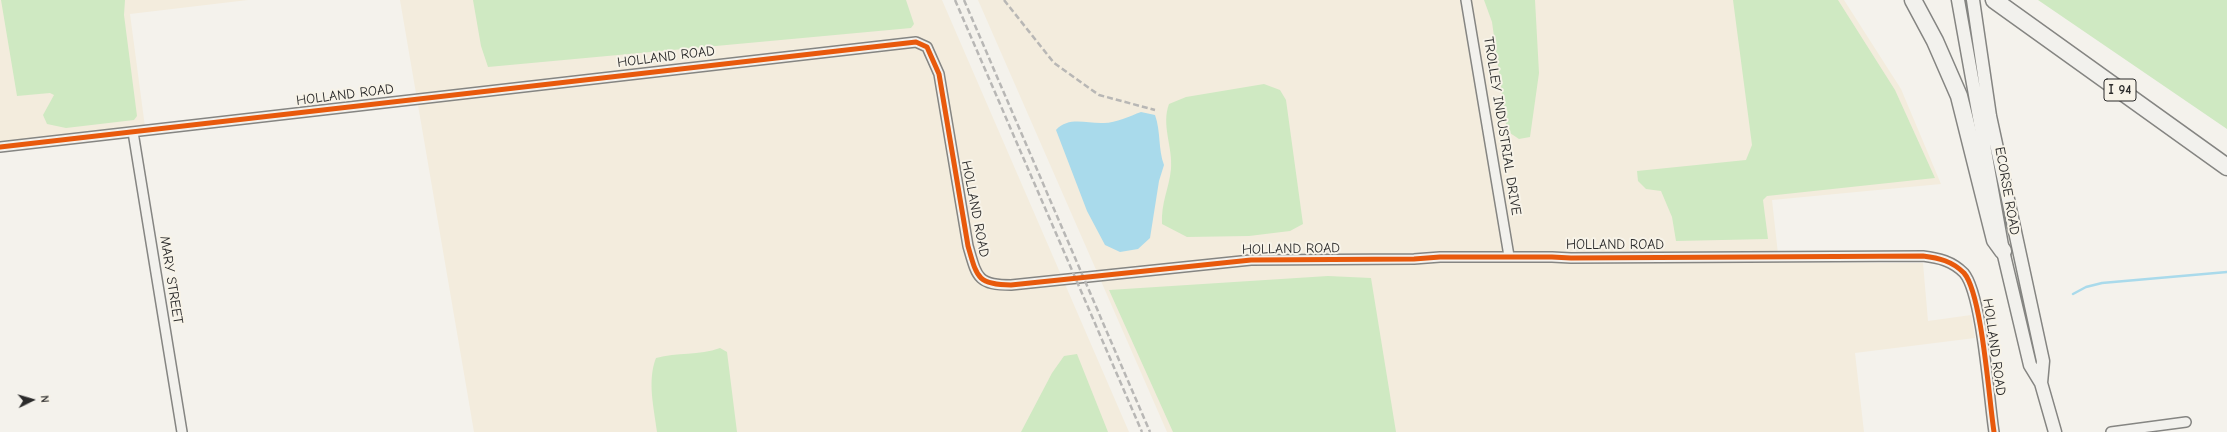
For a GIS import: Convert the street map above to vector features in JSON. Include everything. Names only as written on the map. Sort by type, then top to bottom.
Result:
[{"type":"highway","points":[[1913,0],[1935,41],[1959,96],[1995,240],[2003,251]]},
{"type":"highway","name":"I 94","points":[[1994,0],[2227,167]]},
{"type":"main road","name":"ECORSE ROAD","points":[[1958,0],[2003,251],[2030,365],[2041,383],[2055,432]]},
{"type":"main road","name":"ECORSE ROAD","points":[[1973,0],[1992,123],[2043,361],[2041,383]]},
{"type":"street","name":"TROLLEY INDUSTRIAL DRIVE","points":[[1466,0],[1509,256]]},
{"type":"street","name":"HOLLAND ROAD","points":[[0,147],[912,42],[927,47],[939,74],[968,246],[980,279],[988,284],[1011,285],[1251,260],[1509,256],[1577,258],[1923,256],[1942,258],[1956,266],[1964,274],[1975,295],[1994,432]]},
{"type":"street","name":"MARY STREET","points":[[133,132],[182,432]]},
{"type":"street","points":[[2111,432],[2186,422]]},
{"type":"shaded area","points":[[0,0],[248,0],[130,14],[145,127],[0,142]]},
{"type":"shaded area","points":[[400,0],[942,0],[1129,432],[474,432]]},
{"type":"shaded area","points":[[978,0],[1844,0],[1901,89],[1941,184],[1772,200],[1779,263],[1923,263],[1928,321],[1971,315],[1975,338],[1855,353],[1864,432],[1167,432]]},
{"type":"green space","points":[[1,0],[125,0],[124,15],[137,116],[134,120],[66,128],[47,124],[43,115],[54,95],[50,93],[17,96]]},
{"type":"green space","points":[[473,0],[906,0],[914,24],[911,28],[488,67],[481,46]]},
{"type":"green space","points":[[1484,0],[1535,0],[1539,73],[1530,137],[1519,139],[1507,131],[1492,22]]},
{"type":"green space","points":[[1733,0],[1838,0],[1895,90],[1935,178],[1767,196],[1763,200],[1768,239],[1676,241],[1672,217],[1661,191],[1646,189],[1638,181],[1637,171],[1746,160],[1752,145]]},
{"type":"green space","points":[[2038,0],[2227,0],[2227,129]]},
{"type":"green space","points":[[1264,84],[1280,90],[1286,100],[1303,224],[1290,231],[1249,236],[1187,237],[1162,224],[1164,202],[1171,169],[1166,120],[1169,104],[1186,97]]},
{"type":"green space","points":[[1328,276],[1371,278],[1396,432],[1173,432],[1109,290]]},
{"type":"green space","points":[[720,348],[727,352],[737,432],[657,432],[652,385],[653,367],[656,358],[704,352]]},
{"type":"green space","points":[[1077,354],[1108,432],[1021,432],[1052,373],[1064,356]]},
{"type":"water","points":[[1141,112],[1155,115],[1164,165],[1159,181],[1150,238],[1138,249],[1120,252],[1105,245],[1087,211],[1056,130],[1067,123],[1109,123]]},
{"type":"waterway","points":[[2073,294],[2086,287],[2102,283],[2227,272]]},
{"type":"railway","points":[[955,0],[1142,432]]},
{"type":"railway","points":[[964,0],[1150,432]]},
{"type":"railway","points":[[1004,0],[1054,63],[1099,95],[1155,110]]},
{"type":"cycle path","points":[[0,147],[916,42],[927,47],[939,74],[968,246],[977,272],[985,281],[1000,285],[1011,285],[1251,260],[1414,259],[1440,257],[1571,258],[1923,256],[1940,259],[1955,266],[1964,273],[1970,285],[1976,302],[1984,348],[1994,432]]}]
